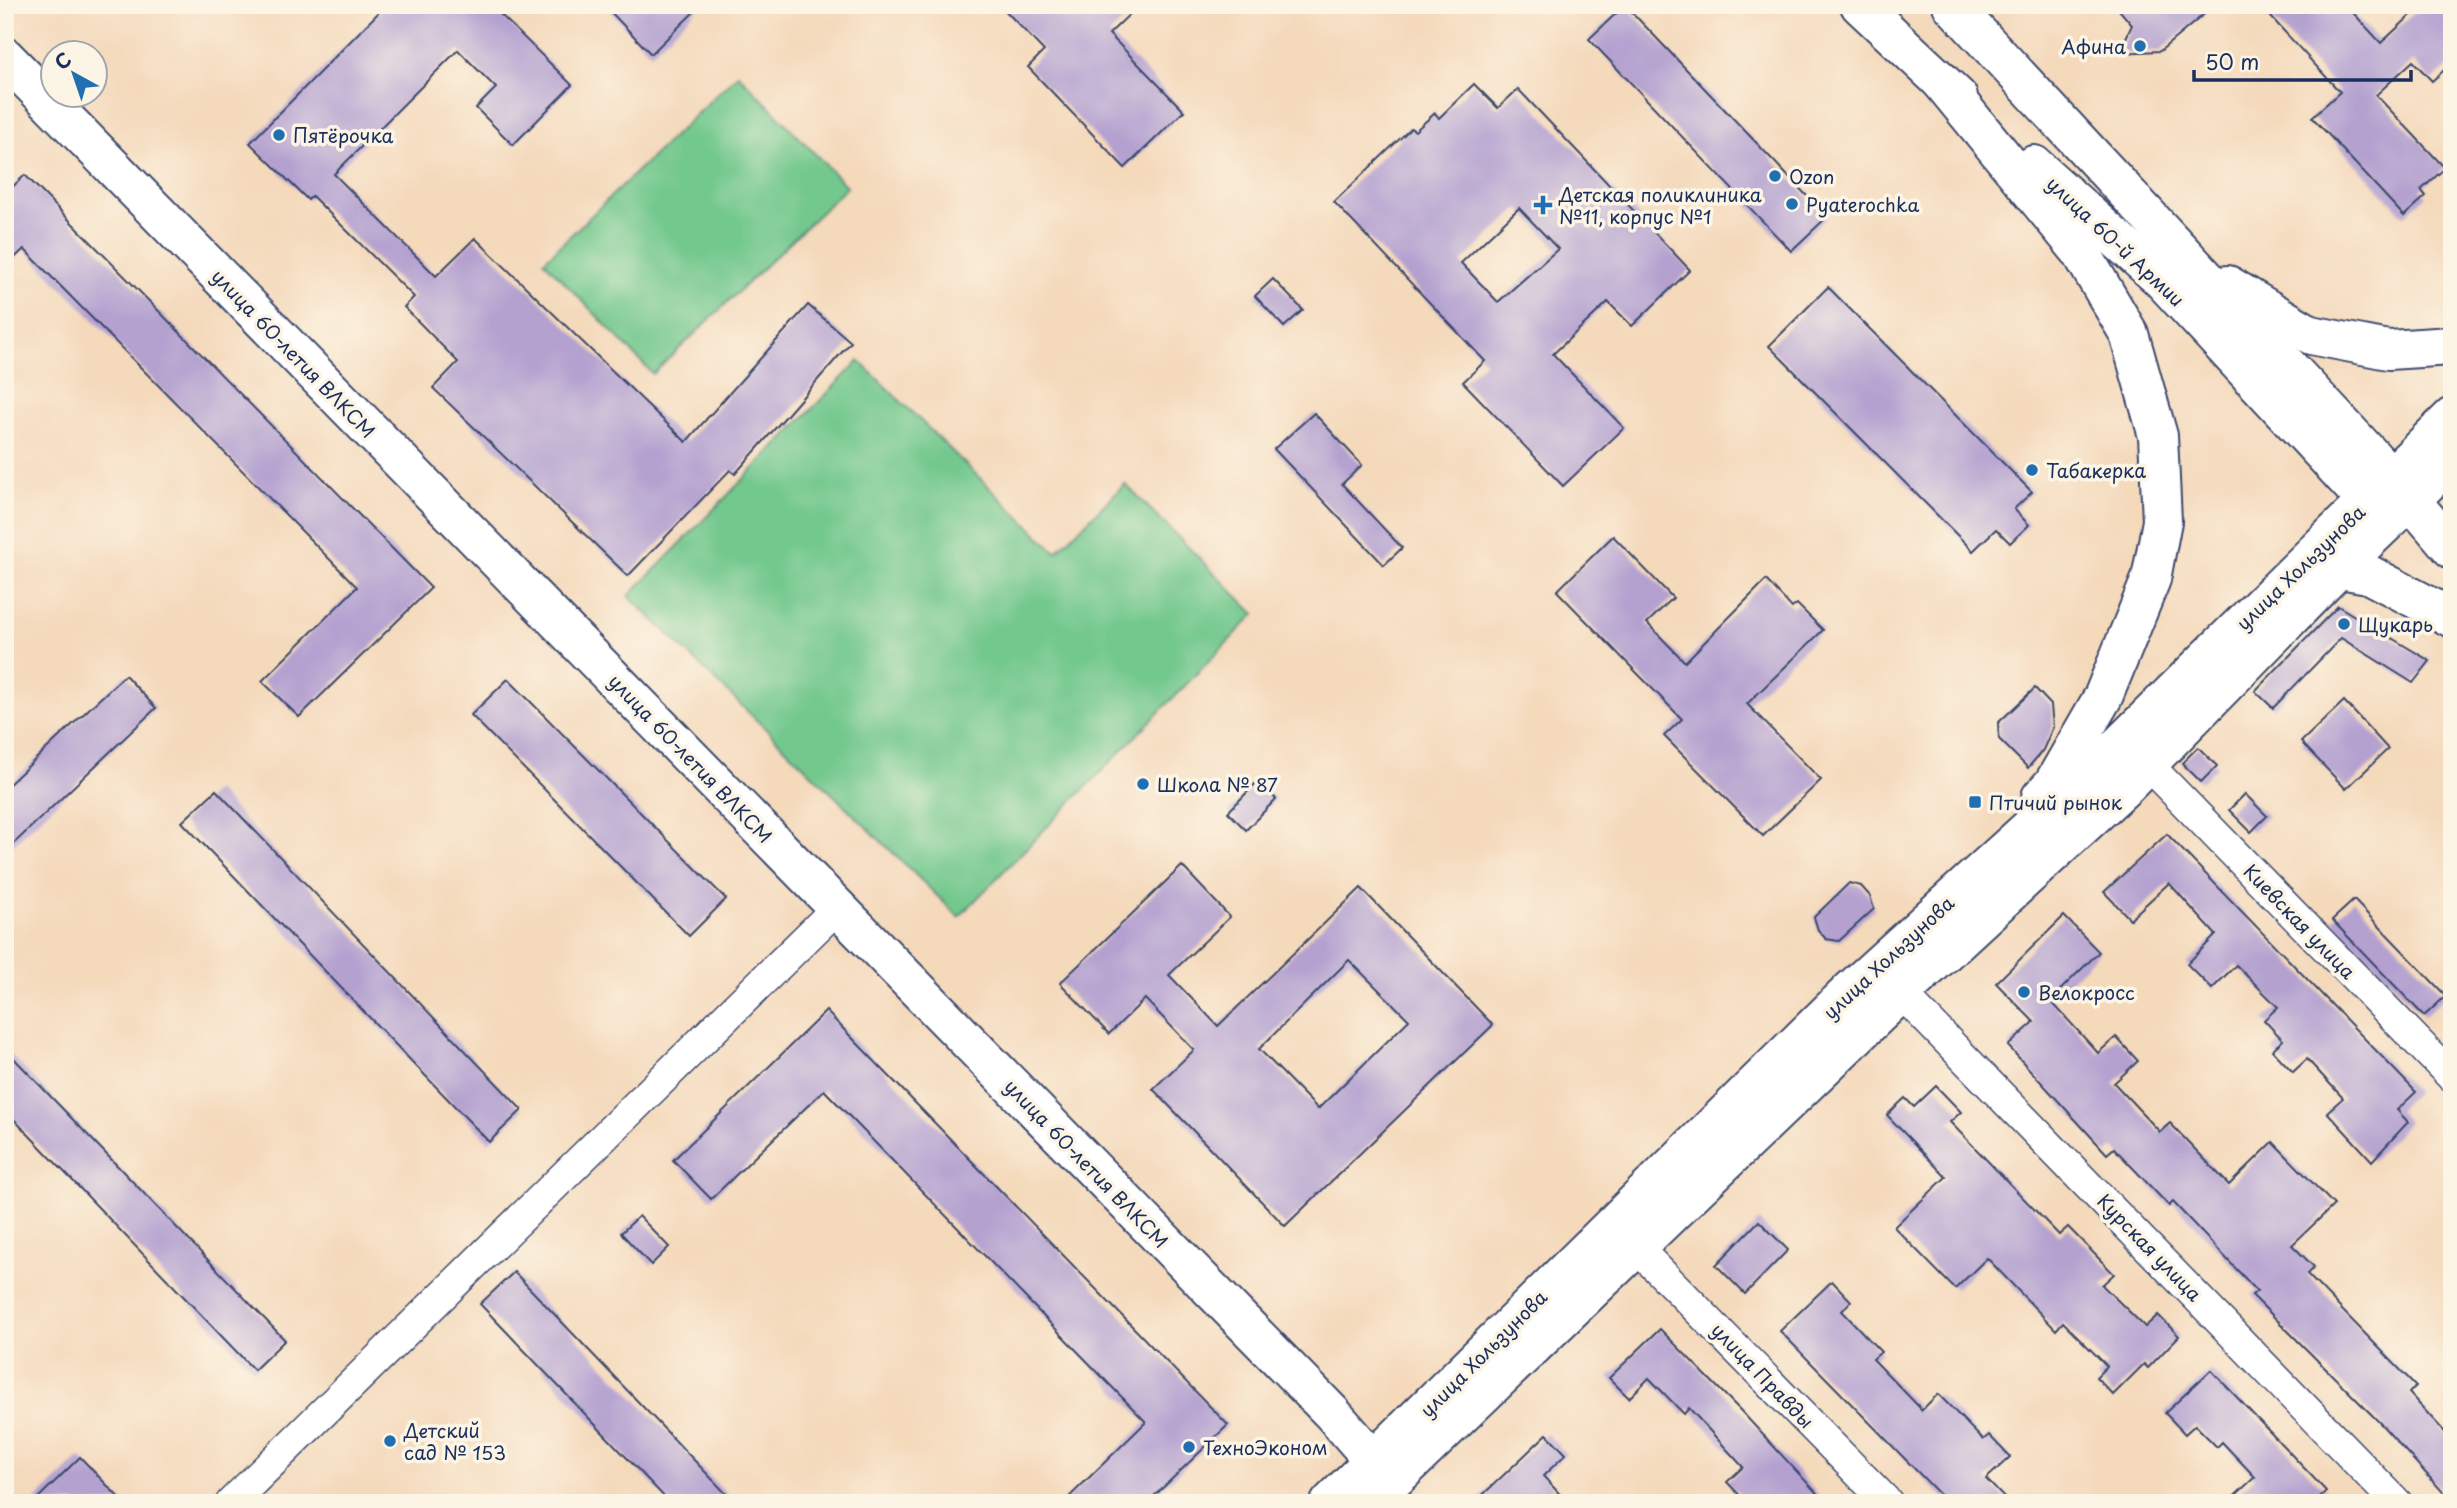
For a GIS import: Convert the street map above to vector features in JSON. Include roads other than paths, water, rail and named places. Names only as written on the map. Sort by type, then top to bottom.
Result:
[{"type":"main road","name":"улица 60-й Армии","points":[[1860,5],[2162,280],[2389,500]]},
{"type":"main road","name":"улица 60-й Армии","points":[[1952,5],[2185,259],[2389,500]]},
{"type":"main road","name":"улица 60-летия ВЛКСМ","points":[[5,57],[1332,1413],[1383,1488]]},
{"type":"main road","points":[[1940,80],[2081,252],[2129,334],[2158,436],[2162,521],[2151,579],[2103,697],[2053,784],[1955,894]]},
{"type":"main road","points":[[2185,259],[2311,335],[2388,350],[2452,346]]},
{"type":"main road","name":"улица Хользунова","points":[[1383,1488],[1852,989],[2321,565],[2389,500],[2452,417]]},
{"type":"main road","name":"улица Хользунова","points":[[2389,500],[2452,460]]},
{"type":"main road","points":[[2389,500],[2452,548]]},
{"type":"main road","points":[[2321,565],[2368,574],[2452,618]]},
{"type":"main road","name":"улица Хользунова","points":[[1330,1503],[1383,1488],[1901,993],[2148,765],[2321,565]]},
{"type":"street","name":"Киевская улица","points":[[2148,765],[2452,1077]]},
{"type":"street","points":[[231,1503],[837,908]]},
{"type":"street","name":"Курская улица","points":[[1901,993],[2398,1503]]},
{"type":"street","name":"улица Правды","points":[[1637,1248],[1888,1503]]},
{"type":"place","name":"Афина","points":[[2140,46]]},
{"type":"place","name":"Пятёрочка","points":[[279,135]]},
{"type":"place","name":"Ozon","points":[[1775,176]]},
{"type":"place","name":"Pyaterochka","points":[[1792,204]]},
{"type":"place","name":"Детская поликлиника №11, корпус №1","points":[[1543,205]]},
{"type":"place","name":"Табакерка","points":[[2032,470]]},
{"type":"place","name":"Щукарь","points":[[2344,624]]},
{"type":"place","name":"Школа № 87","points":[[1143,784]]},
{"type":"place","name":"Птичий рынок","points":[[1975,802]]},
{"type":"place","name":"Велокросс","points":[[2024,992]]},
{"type":"place","name":"Детский сад № 153","points":[[390,1441]]},
{"type":"place","name":"ТехноЭконом","points":[[1189,1447]]}]
